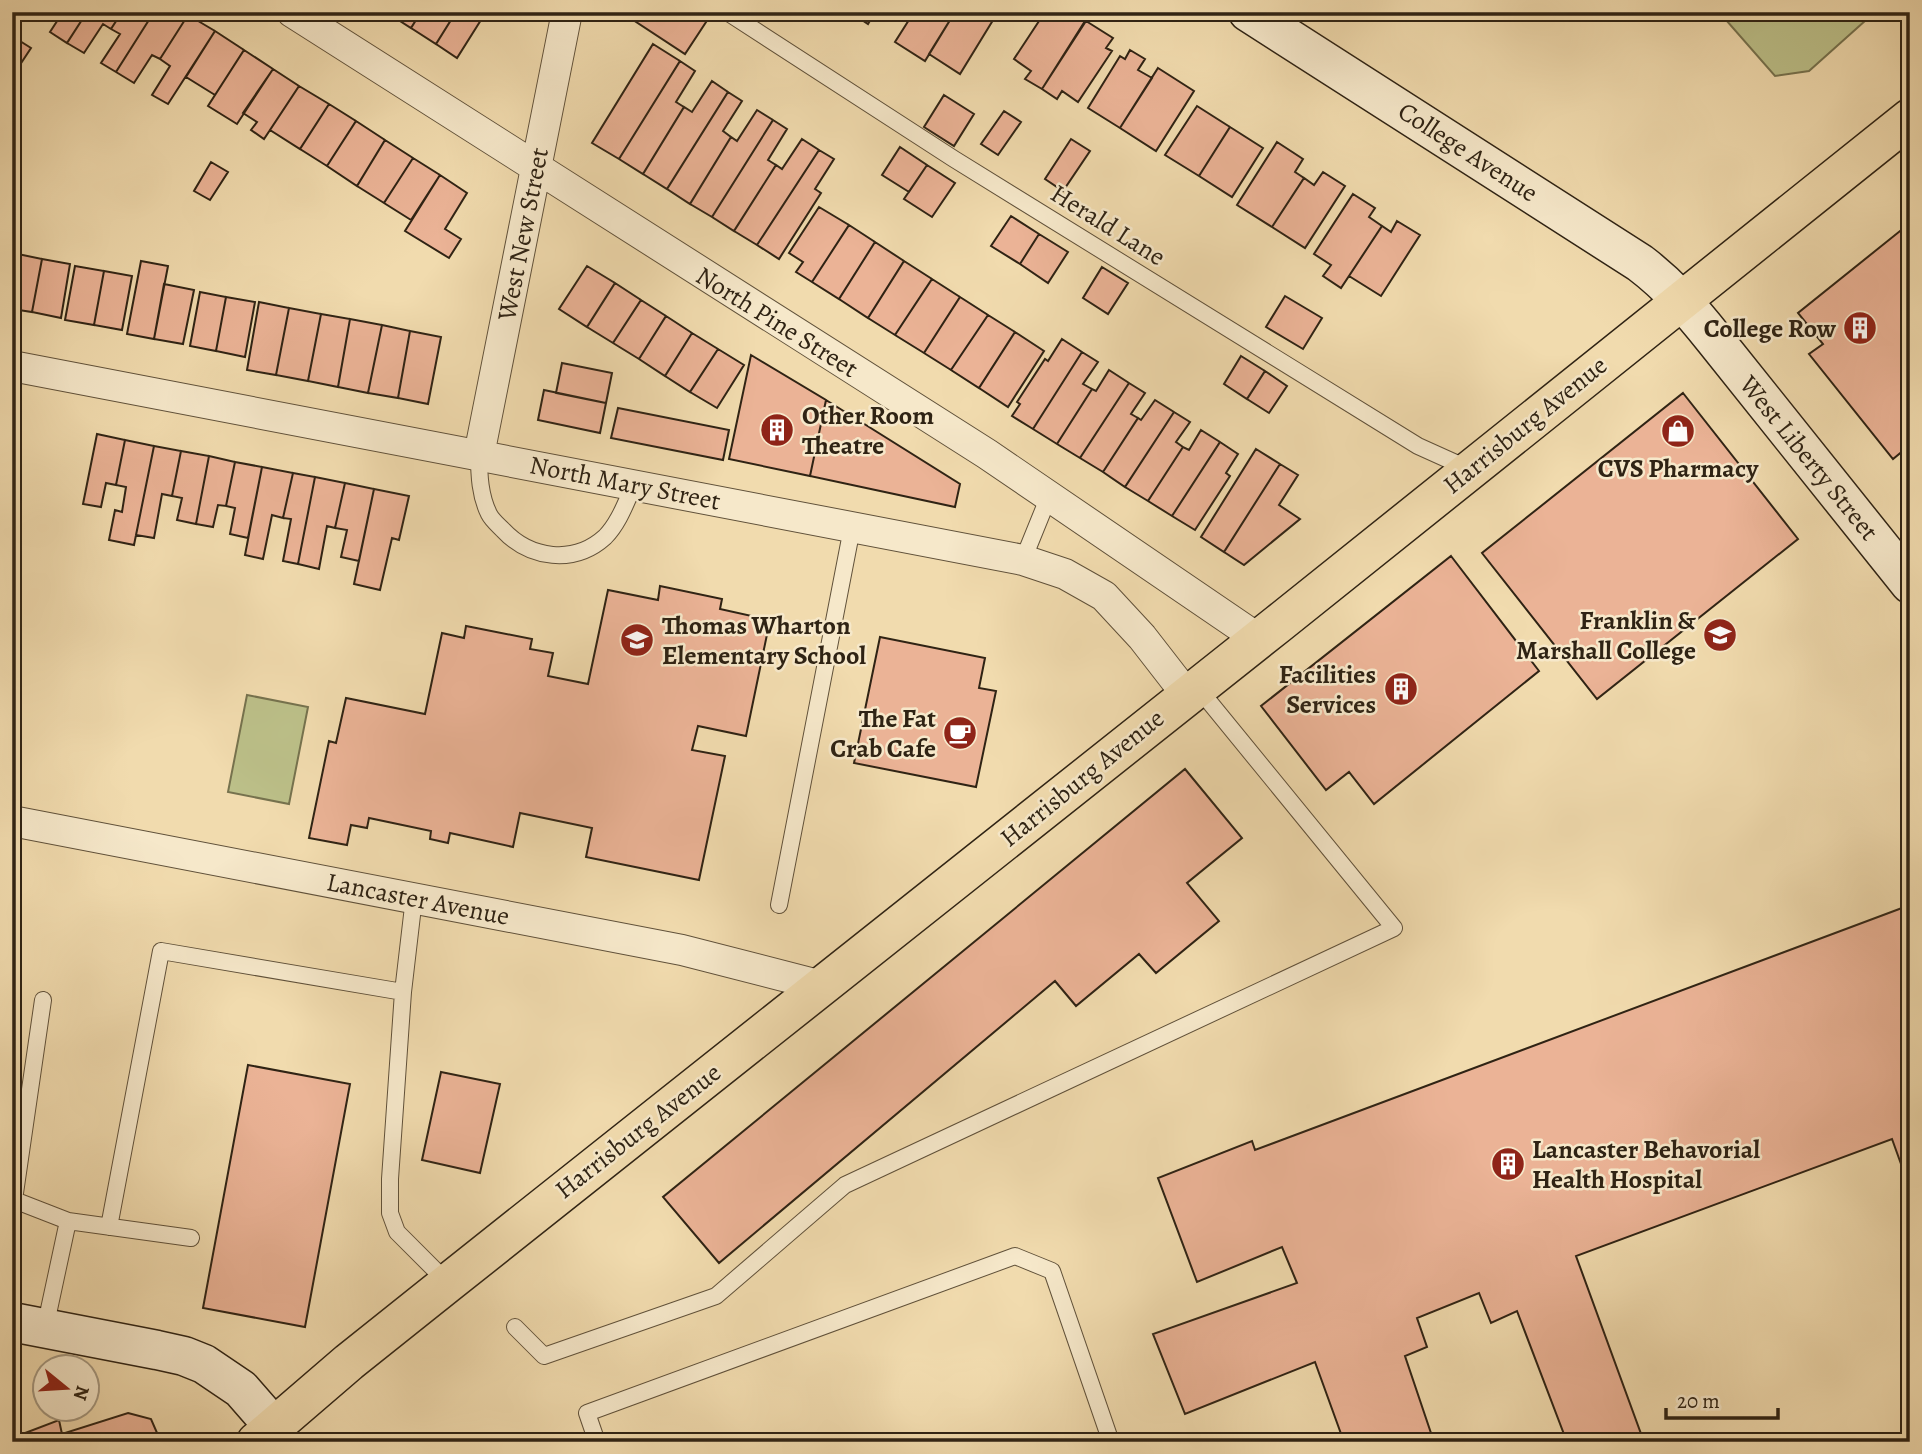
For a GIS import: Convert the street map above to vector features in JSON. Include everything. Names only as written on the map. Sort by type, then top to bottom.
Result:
[{"type":"main road","name":"College Avenue","points":[[1248,12],[1640,263],[1682,299]]},
{"type":"main road","name":"Harrisburg Avenue","points":[[274,1437],[349,1362],[1910,117]]},
{"type":"main road","name":"West Liberty Street","points":[[1682,299],[1910,584]]},
{"type":"main road","points":[[29,1325],[170,1353],[204,1364],[241,1389],[274,1437]]},
{"type":"street","name":"North Pine Street","points":[[292,12],[986,454],[1257,638]]},
{"type":"street","name":"West New Street","points":[[479,455],[567,12]]},
{"type":"street","name":"North Mary Street","points":[[12,366],[1023,560],[1065,575],[1104,596],[1192,691]]},
{"type":"street","name":"Lancaster Avenue","points":[[12,821],[682,950],[822,986]]},
{"type":"lane","name":"Herald Lane","points":[[727,12],[954,159],[1418,446],[1469,469]]},
{"type":"lane","points":[[479,455],[479,481],[489,516],[513,541],[534,553],[562,556],[589,549],[606,536],[619,517],[634,485]]},
{"type":"lane","points":[[1023,560],[1049,496]]},
{"type":"lane","points":[[779,905],[852,528]]},
{"type":"lane","points":[[515,1327],[544,1356],[716,1296],[845,1185],[1394,928],[1192,691]]},
{"type":"lane","points":[[414,898],[403,992],[390,1213],[397,1232],[448,1283]]},
{"type":"lane","points":[[109,1227],[161,951],[403,992]]},
{"type":"lane","points":[[43,1000],[13,1200],[68,1222],[191,1238]]},
{"type":"lane","points":[[29,1325],[68,1222]]},
{"type":"lane","points":[[597,1442],[587,1413],[1015,1256],[1052,1271],[1111,1442]]},
{"type":"green space","points":[[1719,12],[1875,12],[1809,71],[1775,76]]},
{"type":"green space","points":[[247,695],[308,707],[289,804],[228,792]]},
{"type":"building","points":[[63,12],[87,12],[67,43],[50,32]]},
{"type":"building","points":[[87,12],[122,12],[111,29],[103,24],[84,53],[67,43]]},
{"type":"building","points":[[122,12],[154,12],[116,72],[101,63],[120,34],[111,29]]},
{"type":"building","points":[[154,12],[185,12],[188,15],[160,59],[152,55],[134,83],[116,72]]},
{"type":"building","points":[[421,12],[411,28],[389,14]]},
{"type":"building","points":[[421,12],[456,12],[436,44],[411,28]]},
{"type":"building","points":[[456,12],[486,12],[457,58],[436,44]]},
{"type":"building","points":[[621,12],[712,12],[712,13],[685,54]]},
{"type":"building","points":[[850,12],[875,12],[868,24]]},
{"type":"building","points":[[914,12],[955,12],[925,61],[895,42]]},
{"type":"building","points":[[955,12],[998,12],[960,74],[929,54]]},
{"type":"building","points":[[1045,12],[1073,12],[1085,21],[1042,89],[1025,79],[1031,71],[1014,59]]},
{"type":"building","points":[[188,15],[215,31],[168,104],[152,95],[170,66],[160,59]]},
{"type":"building","points":[[1086,21],[1113,38],[1106,48],[1112,51],[1078,102],[1062,91],[1057,99],[1042,89]]},
{"type":"building","points":[[215,31],[244,50],[215,95],[186,77]]},
{"type":"building","points":[[12,36],[31,48],[12,77]]},
{"type":"building","points":[[653,44],[680,61],[619,159],[592,143]]},
{"type":"building","points":[[244,50],[273,69],[237,124],[208,106]]},
{"type":"building","points":[[1130,50],[1145,59],[1138,70],[1152,78],[1120,128],[1088,108],[1120,56],[1125,59]]},
{"type":"building","points":[[680,61],[695,71],[676,102],[684,107],[643,174],[619,159]]},
{"type":"building","points":[[1158,68],[1194,91],[1156,151],[1120,128]]},
{"type":"building","points":[[273,69],[299,86],[264,139],[251,130],[257,122],[243,113]]},
{"type":"building","points":[[712,81],[728,92],[667,189],[643,174],[684,107],[692,112]]},
{"type":"building","points":[[299,86],[329,104],[300,149],[270,130]]},
{"type":"building","points":[[728,92],[742,101],[723,131],[731,137],[690,204],[667,189]]},
{"type":"building","points":[[944,95],[974,114],[954,146],[924,127]]},
{"type":"building","points":[[329,104],[356,121],[327,166],[300,149]]},
{"type":"building","points":[[1197,106],[1230,127],[1199,176],[1165,155]]},
{"type":"building","points":[[757,110],[773,120],[712,217],[690,204],[731,137],[737,141]]},
{"type":"building","points":[[1004,111],[1021,122],[998,155],[981,144]]},
{"type":"building","points":[[773,120],[787,129],[768,160],[776,165],[734,231],[712,217]]},
{"type":"building","points":[[356,121],[385,140],[357,186],[327,166]]},
{"type":"building","points":[[1230,127],[1263,148],[1232,197],[1199,176]]},
{"type":"building","points":[[802,139],[819,150],[757,245],[734,231],[776,165],[782,169]]},
{"type":"building","points":[[1071,139],[1090,151],[1063,191],[1045,179]]},
{"type":"building","points":[[385,140],[413,158],[384,203],[357,186]]},
{"type":"building","points":[[1277,142],[1303,159],[1295,172],[1304,178],[1272,227],[1237,205]]},
{"type":"building","points":[[900,147],[927,165],[909,192],[882,175]]},
{"type":"building","points":[[819,150],[834,159],[815,189],[821,193],[779,259],[757,245]]},
{"type":"building","points":[[413,158],[440,175],[411,220],[384,203]]},
{"type":"building","points":[[211,162],[228,172],[210,200],[194,191]]},
{"type":"building","points":[[927,165],[955,183],[932,217],[904,199]]},
{"type":"building","points":[[1323,172],[1345,186],[1305,248],[1272,227],[1304,178],[1314,185]]},
{"type":"building","points":[[440,175],[467,193],[445,229],[461,239],[449,258],[405,231]]},
{"type":"building","points":[[1353,194],[1375,208],[1369,217],[1382,226],[1341,288],[1323,276],[1331,265],[1314,254]]},
{"type":"building","points":[[819,207],[849,225],[812,282],[796,272],[803,262],[789,253]]},
{"type":"building","points":[[1011,216],[1039,234],[1020,264],[991,246]]},
{"type":"building","points":[[1397,221],[1420,235],[1381,296],[1349,276],[1382,226],[1391,232]]},
{"type":"building","name":"College Row","points":[[1910,223],[1910,445],[1893,459],[1809,354],[1823,344],[1798,313]]},
{"type":"building","points":[[849,225],[875,242],[839,299],[812,282]]},
{"type":"building","points":[[1039,234],[1068,252],[1048,283],[1020,264]]},
{"type":"building","points":[[875,242],[904,261],[868,318],[839,299]]},
{"type":"building","points":[[13,253],[42,259],[32,312],[12,309]]},
{"type":"building","points":[[42,259],[70,264],[61,318],[32,312]]},
{"type":"building","points":[[141,261],[168,266],[154,339],[127,334]]},
{"type":"building","points":[[904,261],[932,279],[895,335],[868,318]]},
{"type":"building","points":[[75,266],[104,271],[94,325],[65,320]]},
{"type":"building","points":[[587,266],[615,283],[587,327],[559,309]]},
{"type":"building","points":[[1102,267],[1128,283],[1108,314],[1083,298]]},
{"type":"building","points":[[104,271],[132,276],[122,330],[94,325]]},
{"type":"building","points":[[932,279],[960,297],[924,353],[895,335]]},
{"type":"building","points":[[615,283],[641,300],[613,343],[587,327]]},
{"type":"building","points":[[164,284],[194,290],[183,344],[154,339]]},
{"type":"building","points":[[200,292],[226,297],[216,351],[190,346]]},
{"type":"building","points":[[1285,296],[1322,318],[1303,349],[1266,327]]},
{"type":"building","points":[[226,297],[255,302],[245,357],[216,351]]},
{"type":"building","points":[[960,297],[988,315],[951,370],[924,353]]},
{"type":"building","points":[[641,300],[666,316],[639,359],[613,343]]},
{"type":"building","points":[[259,302],[289,308],[276,375],[247,370]]},
{"type":"building","points":[[289,308],[321,314],[308,381],[276,375]]},
{"type":"building","points":[[321,314],[350,319],[338,387],[308,381]]},
{"type":"building","points":[[988,315],[1015,332],[979,388],[951,370]]},
{"type":"building","points":[[666,316],[692,333],[665,376],[639,359]]},
{"type":"building","points":[[350,319],[382,325],[368,393],[338,387]]},
{"type":"building","points":[[382,325],[410,331],[398,398],[368,393]]},
{"type":"building","points":[[410,331],[441,337],[428,404],[398,398]]},
{"type":"building","points":[[1015,332],[1044,351],[1008,407],[979,388]]},
{"type":"building","points":[[692,333],[718,349],[690,392],[665,376]]},
{"type":"building","points":[[1062,339],[1082,352],[1033,429],[1012,416],[1020,404],[1017,402],[1045,359],[1048,361]]},
{"type":"building","points":[[718,349],[744,365],[717,408],[690,392]]},
{"type":"building","points":[[1082,352],[1098,362],[1083,384],[1092,389],[1057,444],[1033,429]]},
{"type":"building","name":"Other Room Theatre","points":[[751,355],[826,400],[810,476],[729,459]]},
{"type":"building","points":[[1241,356],[1265,371],[1247,399],[1224,384]]},
{"type":"building","points":[[562,363],[612,373],[606,403],[556,393]]},
{"type":"building","points":[[1109,370],[1129,383],[1080,458],[1057,444],[1092,389],[1096,391]]},
{"type":"building","points":[[1265,371],[1287,386],[1269,413],[1247,399]]},
{"type":"building","points":[[1129,383],[1145,393],[1131,414],[1138,418],[1103,472],[1080,458]]},
{"type":"building","points":[[544,390],[606,403],[600,433],[538,420]]},
{"type":"building","points":[[1683,393],[1798,539],[1597,699],[1482,553]]},
{"type":"building","points":[[826,400],[960,484],[955,507],[810,476]]},
{"type":"building","points":[[1155,400],[1174,412],[1125,487],[1103,472],[1138,418],[1141,420]]},
{"type":"building","points":[[618,408],[729,430],[723,460],[611,438]]},
{"type":"building","points":[[1174,412],[1190,422],[1176,442],[1183,447],[1148,501],[1125,487]]},
{"type":"building","points":[[1201,430],[1220,442],[1172,516],[1148,501],[1183,447],[1189,450]]},
{"type":"building","points":[[97,434],[125,440],[116,485],[106,483],[101,507],[83,504]]},
{"type":"building","points":[[125,440],[154,446],[134,545],[109,540],[115,510],[122,512],[126,487],[116,485]]},
{"type":"building","points":[[1220,442],[1238,454],[1226,473],[1230,476],[1195,530],[1172,516]]},
{"type":"building","points":[[154,446],[181,451],[172,496],[162,494],[154,538],[136,535]]},
{"type":"building","points":[[1256,449],[1280,464],[1224,552],[1201,537]]},
{"type":"building","points":[[181,451],[209,456],[196,524],[177,520],[182,498],[172,496]]},
{"type":"building","points":[[209,456],[235,462],[226,506],[218,505],[213,527],[196,524]]},
{"type":"building","points":[[235,462],[262,467],[248,538],[230,534],[235,508],[226,506]]},
{"type":"building","points":[[1280,464],[1298,475],[1279,505],[1300,519],[1244,565],[1224,552]]},
{"type":"building","points":[[262,467],[293,473],[283,518],[272,515],[263,559],[245,555]]},
{"type":"building","points":[[293,473],[315,477],[298,564],[283,561],[291,519],[283,518]]},
{"type":"building","points":[[315,477],[345,483],[335,528],[327,526],[319,569],[298,564]]},
{"type":"building","points":[[345,483],[374,489],[359,561],[341,557],[347,530],[335,528]]},
{"type":"building","points":[[374,489],[409,496],[399,540],[392,538],[380,590],[354,584]]},
{"type":"building","name":"Facilities Services","points":[[1451,556],[1539,671],[1374,804],[1349,772],[1326,790],[1261,706]]},
{"type":"building","points":[[660,586],[722,599],[720,609],[770,620],[746,736],[698,726],[692,750],[725,756],[699,880],[586,857],[592,828],[520,813],[513,847],[450,833],[448,843],[430,839],[431,831],[369,818],[367,828],[351,825],[347,845],[309,838],[329,741],[336,743],[346,698],[425,714],[442,633],[464,638],[466,626],[532,639],[530,649],[553,653],[548,676],[588,684],[608,590],[658,600]]},
{"type":"building","points":[[880,637],[985,658],[979,688],[996,691],[976,787],[854,763]]},
{"type":"building","points":[[1185,769],[1242,838],[1187,883],[1219,921],[1156,973],[1139,954],[1076,1006],[1055,981],[719,1263],[663,1197]]},
{"type":"building","name":"Lancaster Behavorial Health Hospital","points":[[1910,905],[1910,1189],[1892,1139],[1576,1256],[1644,1442],[1567,1442],[1517,1311],[1491,1323],[1479,1293],[1417,1318],[1427,1347],[1405,1356],[1434,1442],[1344,1442],[1315,1362],[1185,1414],[1153,1334],[1297,1283],[1282,1247],[1197,1282],[1158,1178],[1252,1141],[1255,1150]]},
{"type":"building","points":[[248,1065],[350,1084],[305,1327],[203,1308]]},
{"type":"building","points":[[441,1072],[500,1084],[480,1173],[422,1160]]},
{"type":"building","points":[[128,1413],[151,1419],[161,1442],[12,1442],[12,1438],[54,1422],[59,1422],[62,1434]]},
{"type":"place","name":"College Row","points":[[1860,328]]},
{"type":"place","name":"Other Room Theatre","points":[[777,430]]},
{"type":"place","name":"CVS Pharmacy","points":[[1678,431]]},
{"type":"place","name":"Franklin & Marshall College","points":[[1720,635]]},
{"type":"place","name":"Thomas Wharton Elementary School","points":[[637,640]]},
{"type":"place","name":"Facilities Services","points":[[1401,689]]},
{"type":"place","name":"The Fat Crab Cafe","points":[[960,733]]},
{"type":"place","name":"Lancaster Behavorial Health Hospital","points":[[1508,1164]]}]
